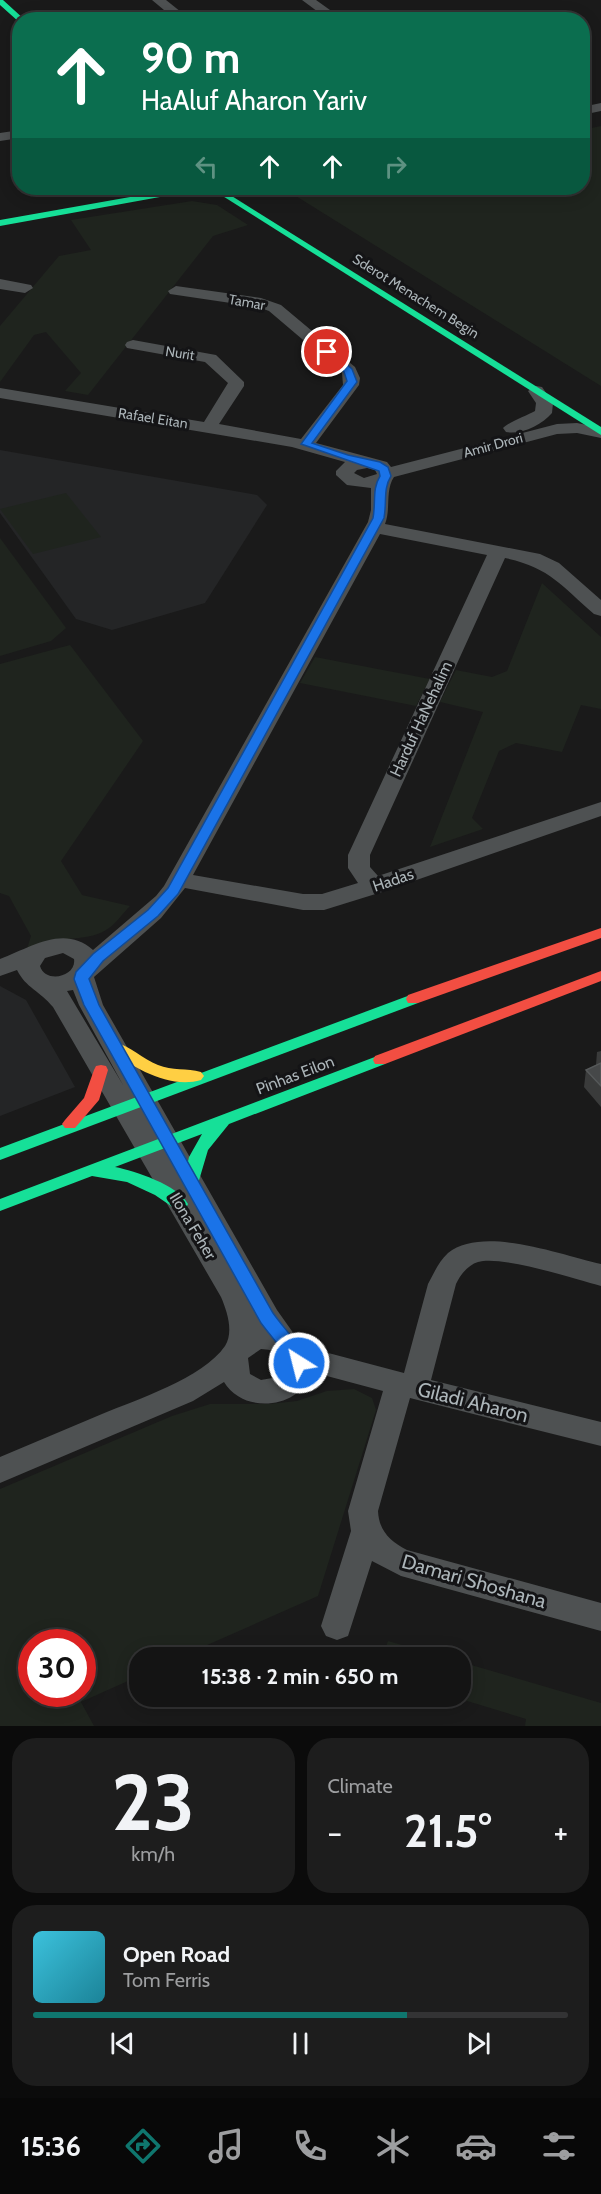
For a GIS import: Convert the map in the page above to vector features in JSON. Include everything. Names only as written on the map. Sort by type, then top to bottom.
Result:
[{"type":"street","points":[[158,0],[174,12]]},
{"type":"street","points":[[308,0],[326,12]]},
{"type":"street","points":[[0,1],[13,12]]},
{"type":"street","points":[[0,18],[12,28]]},
{"type":"street","points":[[0,212],[93,195]]},
{"type":"street","points":[[0,224],[157,195]]},
{"type":"street","name":"Sderot Menachem Begin","points":[[226,195],[601,433]]},
{"type":"street","points":[[0,284],[25,288]]},
{"type":"street","name":"Tamar","points":[[176,291],[261,303],[275,308],[349,371],[352,378],[351,385],[306,444]]},
{"type":"street","name":"Nurit","points":[[133,345],[210,358],[236,382],[236,386],[209,427]]},
{"type":"street","name":"Amir Drori","points":[[378,470],[526,424],[540,416],[545,410],[545,403],[536,391]]},
{"type":"street","name":"Rafael Eitan","points":[[0,393],[306,444],[378,470]]},
{"type":"street","name":"Amir Drori","points":[[378,470],[557,429],[578,428],[601,433]]},
{"type":"street","name":"Rafael Eitan","points":[[306,444],[332,460],[350,477]]},
{"type":"street","points":[[350,477],[367,484],[378,470]]},
{"type":"street","points":[[0,968],[37,972],[66,984],[83,974],[102,953],[166,900],[375,524],[381,506],[378,470]]},
{"type":"street","points":[[350,477],[370,499],[375,524]]},
{"type":"street","points":[[375,524],[529,556],[549,565],[601,610]]},
{"type":"street","name":"Harduf HaNehalim","points":[[374,887],[360,868],[359,855],[499,550]]},
{"type":"street","name":"Hadas","points":[[179,879],[314,903],[338,899],[601,809]]},
{"type":"street","points":[[37,972],[49,947],[100,940],[132,928]]},
{"type":"street","name":"Pinhas Eilon","points":[[0,1154],[209,1074],[601,933]]},
{"type":"street","points":[[63,945],[75,948],[84,955],[87,964],[82,984],[115,1047],[133,1103]]},
{"type":"street","points":[[0,973],[37,972]]},
{"type":"street","points":[[37,972],[62,1002],[102,1070],[133,1103]]},
{"type":"street","name":"Pinhas Eilon","points":[[0,1205],[601,976]]},
{"type":"street","points":[[115,1047],[149,1070],[175,1078],[209,1074]]},
{"type":"street","points":[[61,1130],[89,1106],[98,1091],[102,1070]]},
{"type":"street","name":"Ilona Feher","points":[[133,1103],[185,1194],[236,1300],[242,1328],[241,1344],[236,1352]]},
{"type":"street","points":[[91,1171],[114,1171],[133,1175],[185,1194],[196,1152],[213,1130],[230,1118]]},
{"type":"street","name":"Ilona Feher","points":[[185,1194],[267,1318],[287,1344]]},
{"type":"street","points":[[337,1626],[366,1532],[363,1511],[449,1269],[465,1254],[478,1250],[501,1251],[601,1275]]},
{"type":"street","points":[[0,1470],[183,1393],[216,1371],[248,1341],[269,1337],[287,1344],[299,1363],[298,1371],[291,1383],[273,1392],[224,1387],[183,1393]]},
{"type":"street","name":"Giladi Aharon","points":[[287,1344],[312,1360],[345,1370],[601,1434]]},
{"type":"street","points":[[236,1352],[232,1366],[234,1375],[243,1386],[252,1390]]},
{"type":"street","name":"Giladi Aharon","points":[[291,1383],[316,1374],[345,1370]]},
{"type":"street","name":"Damari Shoshana","points":[[366,1532],[377,1548],[401,1562],[601,1617]]},
{"type":"shaded area","points":[[601,126],[601,386],[294,195],[590,195],[590,128]]},
{"type":"shaded area","points":[[192,201],[217,205],[248,225],[213,236],[88,395],[65,391],[81,373],[46,332],[34,335],[0,382],[0,326],[59,256],[91,250],[71,220]]},
{"type":"shaded area","points":[[0,450],[257,495],[267,505],[205,603],[112,630],[76,619],[0,513]]},
{"type":"shaded area","points":[[66,493],[101,537],[33,554],[0,509]]},
{"type":"shaded area","points":[[0,538],[66,628],[51,641],[0,656]]},
{"type":"shaded area","points":[[542,583],[601,637],[601,709],[581,705],[562,752],[516,743],[499,751],[472,818],[483,829],[430,847],[483,712],[440,702],[456,670],[492,677],[507,671]]},
{"type":"shaded area","points":[[70,645],[143,741],[61,861],[82,895],[130,906],[113,925],[98,934],[47,942],[27,949],[31,936],[9,896],[0,893],[0,664]]},
{"type":"shaded area","points":[[315,657],[430,679],[416,706],[300,683]]},
{"type":"shaded area","points":[[0,986],[26,1000],[75,1087],[0,1116]]},
{"type":"shaded area","points":[[354,1389],[372,1398],[376,1410],[318,1596],[203,1647],[129,1647],[129,1680],[96,1695],[96,1629],[18,1629],[18,1707],[84,1707],[94,1726],[0,1726],[0,1489],[172,1416],[210,1404],[269,1404],[297,1401],[327,1391]]},
{"type":"shaded area","points":[[388,1641],[409,1647],[386,1647]]},
{"type":"shaded area","points":[[471,1665],[601,1703],[601,1726],[525,1726],[526,1719],[471,1702]]},
{"type":"building","points":[[601,1063],[601,1086],[586,1070]]},
{"type":"traffic: fast","points":[[0,1],[13,12]]},
{"type":"traffic: fast","points":[[0,223],[154,195]]},
{"type":"traffic: fast","points":[[225,195],[601,432]]},
{"type":"traffic: fast","points":[[0,1154],[413,999]]},
{"type":"traffic: fast","points":[[0,1205],[380,1060]]},
{"type":"traffic: fast","points":[[191,1183],[194,1165],[200,1150],[209,1136],[222,1123]]},
{"type":"traffic: fast","points":[[95,1171],[140,1180],[180,1204]]},
{"type":"traffic: slow","points":[[115,1047],[134,1060],[163,1073],[196,1076]]},
{"type":"traffic: jam","points":[[413,999],[601,933]]},
{"type":"traffic: jam","points":[[380,1060],[601,976]]},
{"type":"traffic: jam","points":[[70,1124],[91,1100],[101,1070]]},
{"type":"route","points":[[299,1363],[294,1351],[283,1341],[267,1318],[91,1005],[81,979],[98,957],[153,913],[173,890],[378,518],[382,503],[380,485],[386,476],[384,469],[376,464],[346,458],[306,444],[352,382],[349,371],[327,352]]}]
